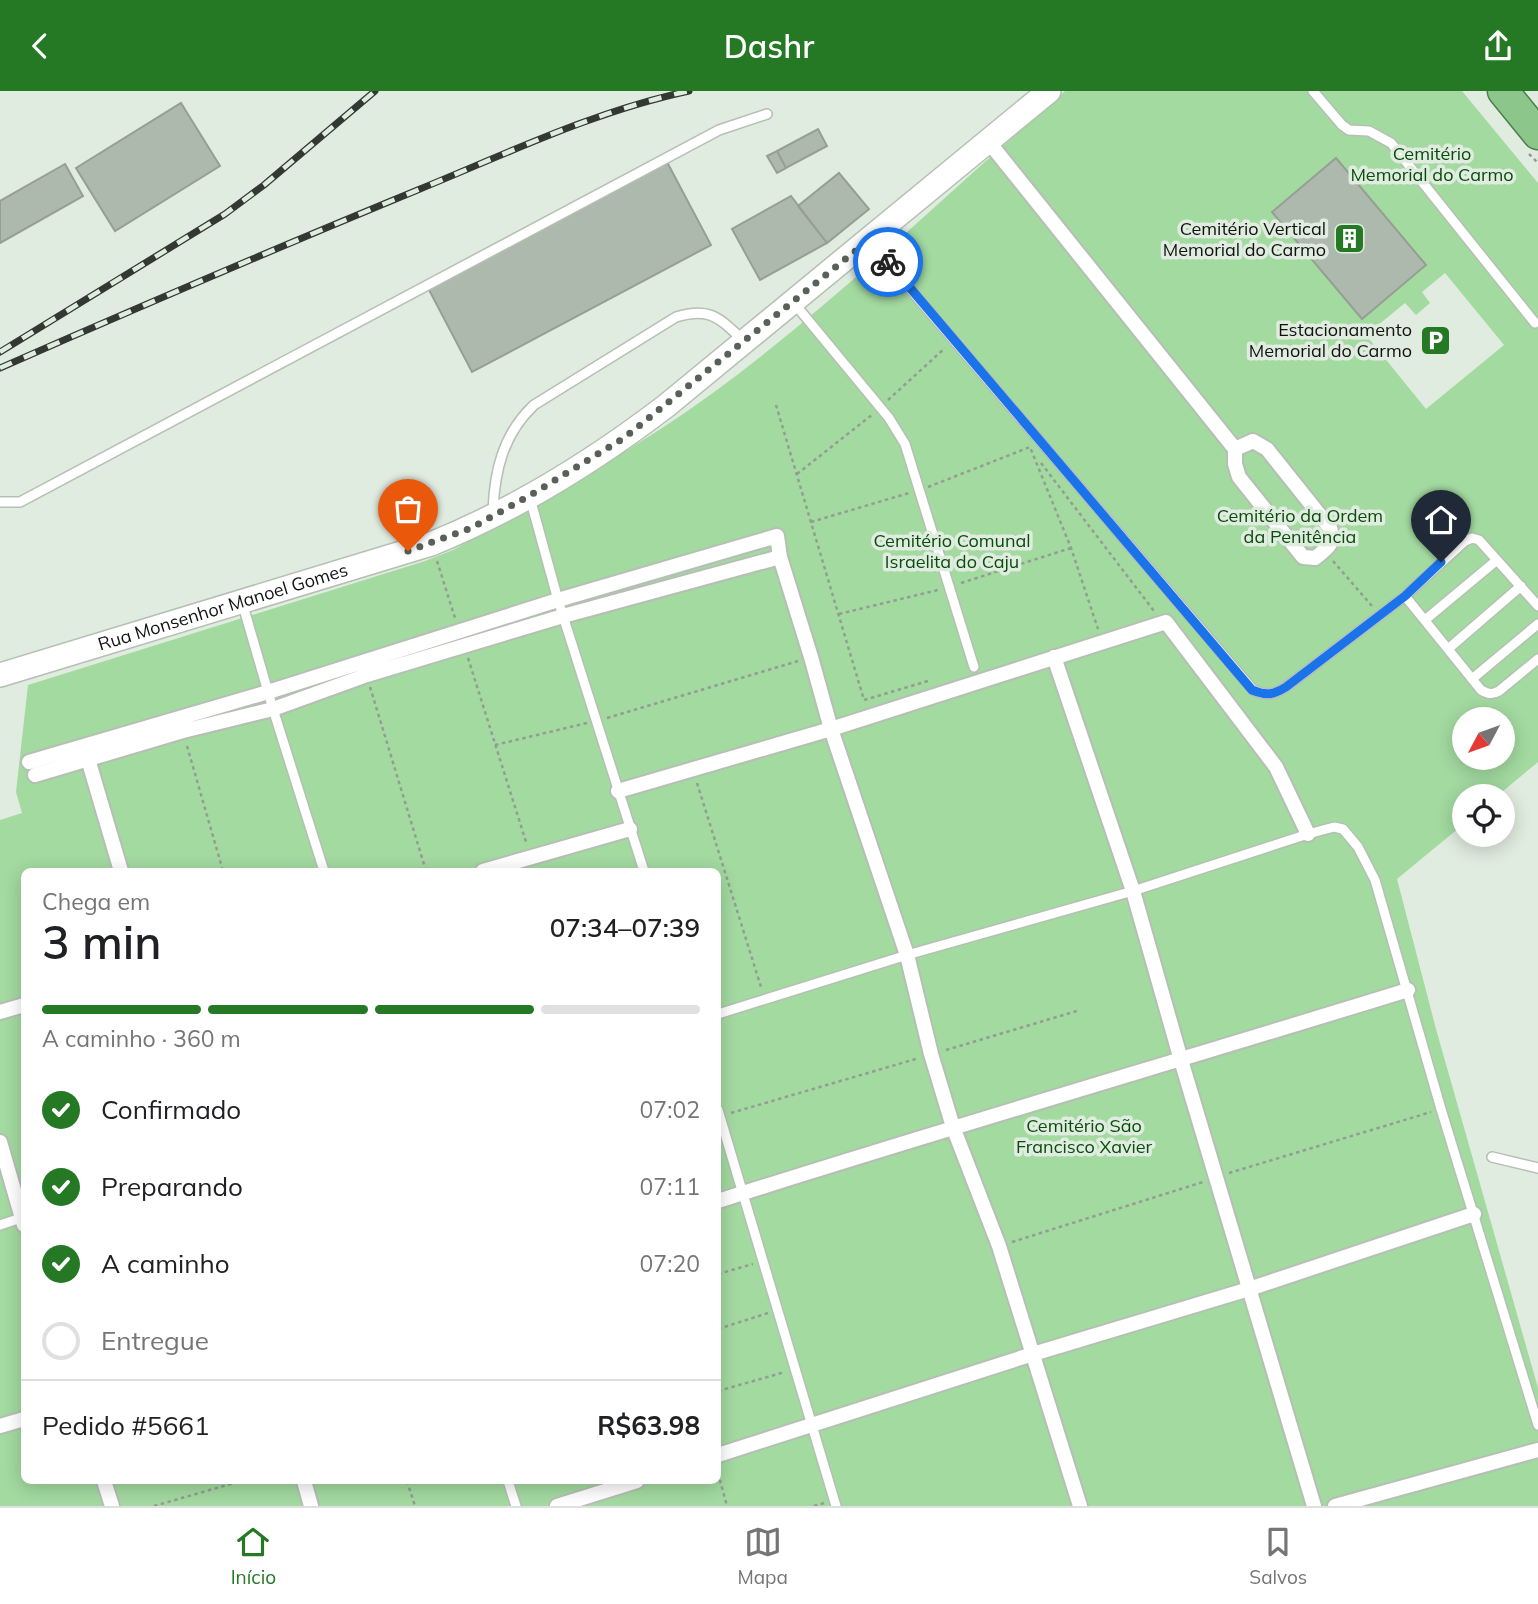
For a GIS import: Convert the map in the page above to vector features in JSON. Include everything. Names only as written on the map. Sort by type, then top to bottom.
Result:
[{"type":"highway","points":[[1503,91],[1538,134]]},
{"type":"street","name":"Rua Monsenhor Manoel Gomes","points":[[0,675],[431,544],[493,516],[529,496],[624,438],[1049,91]]},
{"type":"street","points":[[988,141],[1235,449],[1235,464],[1240,477],[1303,557],[1311,559],[1324,550],[1333,541],[1330,528],[1268,449],[1253,441],[1235,449]]},
{"type":"street","points":[[780,557],[563,616],[462,639],[268,692],[32,769],[88,759],[183,731],[273,709],[462,639],[558,600],[777,536],[780,557],[831,729],[907,955],[931,1054],[953,1126],[999,1246],[1080,1506]]},
{"type":"street","points":[[618,791],[831,729],[1166,622],[1276,767],[1308,834]]},
{"type":"street","points":[[1054,657],[1133,891],[1314,1506]]},
{"type":"street","points":[[88,759],[120,868]]},
{"type":"street","points":[[495,868],[630,829]]},
{"type":"street","points":[[721,1200],[953,1126],[1408,991]]},
{"type":"street","points":[[0,1012],[21,1006]]},
{"type":"street","points":[[0,1142],[21,1210]]},
{"type":"street","points":[[721,1454],[1033,1354],[1249,1289],[1474,1214]]},
{"type":"street","points":[[0,1426],[21,1420]]},
{"type":"street","points":[[1335,1506],[1538,1450]]},
{"type":"street","points":[[105,1484],[112,1506]]},
{"type":"street","points":[[305,1484],[311,1506]]},
{"type":"street","points":[[557,1506],[627,1484]]},
{"type":"lane","points":[[1313,91],[1349,130],[1369,131],[1391,143],[1535,323]]},
{"type":"lane","points":[[0,502],[20,502],[708,137],[767,114]]},
{"type":"lane","points":[[869,240],[1252,690],[1274,695],[1405,596],[1465,541],[1472,538],[1479,540],[1538,606]]},
{"type":"lane","points":[[793,301],[881,407],[905,444],[974,667]]},
{"type":"lane","points":[[493,516],[494,483],[498,463],[515,425],[534,405],[676,317],[705,312],[727,325],[745,341]]},
{"type":"lane","points":[[529,496],[558,600],[643,868]]},
{"type":"lane","points":[[1425,620],[1497,560]]},
{"type":"lane","points":[[1448,649],[1521,586]]},
{"type":"lane","points":[[1405,596],[1481,689],[1494,694],[1538,659]]},
{"type":"lane","points":[[242,602],[323,868]]},
{"type":"lane","points":[[1472,679],[1538,624]]},
{"type":"lane","points":[[721,1013],[907,955],[1133,891],[1308,834],[1340,827],[1358,847],[1375,880],[1538,1425]]},
{"type":"lane","points":[[721,1120],[836,1506]]},
{"type":"lane","points":[[1492,1157],[1538,1168]]},
{"type":"lane","points":[[0,1225],[21,1221]]},
{"type":"lane","points":[[509,1484],[516,1506]]},
{"type":"path","points":[[797,474],[881,407],[947,345]]},
{"type":"path","points":[[776,405],[864,700],[938,678]]},
{"type":"path","points":[[811,522],[920,490],[1030,447]]},
{"type":"path","points":[[1030,447],[1071,548],[1098,629]]},
{"type":"path","points":[[1030,447],[1154,612]]},
{"type":"path","points":[[431,544],[531,859]]},
{"type":"path","points":[[839,614],[948,587],[1071,548]]},
{"type":"path","points":[[1324,550],[1379,615]]},
{"type":"path","points":[[495,745],[596,721],[811,657]]},
{"type":"path","points":[[367,675],[425,868]]},
{"type":"path","points":[[183,731],[222,868]]},
{"type":"path","points":[[694,770],[765,1000]]},
{"type":"path","points":[[721,1112],[1077,1011]]},
{"type":"path","points":[[721,1273],[763,1261]]},
{"type":"path","points":[[721,1328],[778,1310]]},
{"type":"path","points":[[721,1390],[795,1369]]},
{"type":"path","points":[[154,1506],[231,1484]]},
{"type":"path","points":[[408,1484],[415,1506]]},
{"type":"path","points":[[721,1484],[727,1506]]},
{"type":"green space","name":"Cemitério São Francisco Xavier","points":[[1065,91],[1462,91],[1538,183],[1538,762],[1511,784],[1452,784],[1452,834],[1397,879],[1436,1029],[1538,1388],[1538,1506],[0,1506],[0,820],[22,813],[16,792],[28,685],[453,550],[634,446],[704,400],[862,272]],"holes":[[[1335,158],[1426,265],[1363,319],[1272,212]],[[1445,273],[1504,345],[1426,409],[1366,335],[1405,303],[1416,315],[1430,303],[1422,292]]]},
{"type":"building","points":[[181,103],[220,166],[115,231],[76,168]]},
{"type":"building","points":[[818,129],[827,146],[786,168],[777,151]]},
{"type":"building","points":[[777,151],[786,168],[777,173],[767,156]]},
{"type":"building","name":"Cemitério Vertical Memorial do Carmo","points":[[1336,158],[1426,265],[1362,319],[1272,212]]},
{"type":"building","points":[[667,162],[711,245],[472,372],[428,288]]},
{"type":"building","points":[[65,164],[83,196],[0,243],[0,201]]},
{"type":"building","points":[[839,173],[869,209],[827,243],[798,206]]},
{"type":"building","points":[[791,196],[827,243],[760,280],[732,229]]},
{"type":"railway","points":[[0,352],[225,214],[264,185],[375,91]]},
{"type":"railway","points":[[0,368],[552,134],[654,99],[689,91]]},
{"type":"way so far","points":[[408,551],[471,528],[624,438],[869,240],[888,262]]},
{"type":"place","name":"Cemitério Vertical Memorial do Carmo","points":[[1349,239]]},
{"type":"place","name":"Estacionamento Memorial do Carmo","points":[[1435,340]]},
{"type":"route","points":[[888,262],[1252,690],[1274,695],[1286,687],[1405,596],[1441,562]]},
{"type":"park label","name":"Cemitério Memorial do Carmo","points":[[1432,164]]},
{"type":"park label","name":"Cemitério da Ordem da Penitência","points":[[1300,526]]},
{"type":"park label","name":"Cemitério Comunal Israelita do Caju","points":[[952,552]]}]
